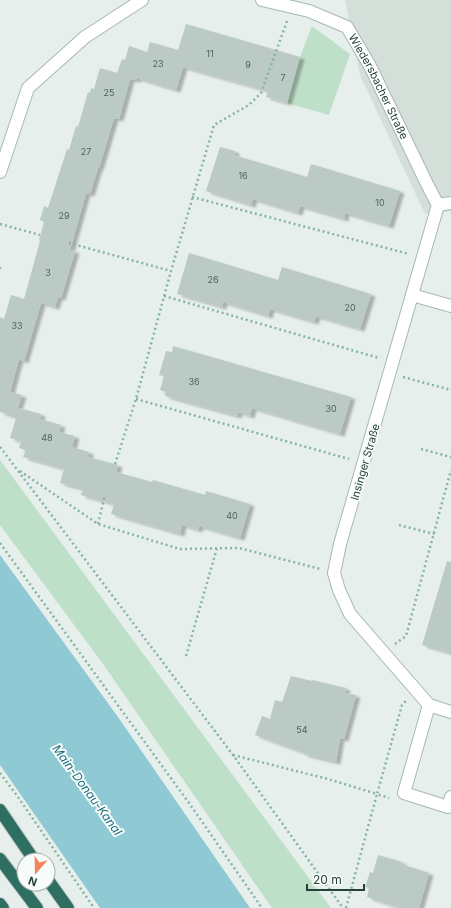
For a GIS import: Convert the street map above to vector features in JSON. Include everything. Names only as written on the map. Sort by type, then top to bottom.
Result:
[{"type":"highway","points":[[0,810],[29,852]]},
{"type":"highway","points":[[0,859],[37,908]]},
{"type":"highway","points":[[56,891],[68,908]]},
{"type":"highway","points":[[0,904],[3,908]]},
{"type":"street","points":[[0,172],[3,154],[28,88],[85,37],[142,0]]},
{"type":"street","name":"Wiedersbacher Straße","points":[[262,0],[309,11],[347,27],[370,66],[438,205]]},
{"type":"street","points":[[438,205],[451,203]]},
{"type":"street","name":"Insinger Straße","points":[[429,705],[350,614],[339,590],[334,573],[340,544],[365,464],[438,205]]},
{"type":"street","points":[[412,295],[451,306]]},
{"type":"street","points":[[451,712],[429,705],[404,793],[448,808],[451,797]]},
{"type":"path","points":[[114,464],[136,399],[192,197],[214,125],[249,104],[261,93],[292,7]]},
{"type":"path","points":[[192,197],[423,257]]},
{"type":"path","points":[[0,224],[40,235]]},
{"type":"path","points":[[69,243],[171,271]]},
{"type":"path","points":[[164,296],[391,368],[451,390]]},
{"type":"path","points":[[136,399],[365,464]]},
{"type":"path","points":[[0,447],[233,755],[345,908]]},
{"type":"path","points":[[421,449],[451,458]]},
{"type":"path","points":[[17,469],[98,524],[180,549],[239,548],[334,573]]},
{"type":"path","points":[[384,653],[406,636],[451,470]]},
{"type":"path","points":[[98,524],[105,495]]},
{"type":"path","points":[[399,525],[434,534]]},
{"type":"path","points":[[0,543],[189,803],[262,908]]},
{"type":"path","points":[[186,656],[217,548]]},
{"type":"path","points":[[345,908],[402,705],[416,690]]},
{"type":"path","points":[[233,755],[328,779],[377,794]]},
{"type":"path","points":[[0,773],[94,908]]},
{"type":"shaded area","points":[[345,0],[451,0],[451,211],[425,214],[360,75]]},
{"type":"green space","points":[[312,26],[350,54],[329,115],[287,103],[300,57]]},
{"type":"green space","points":[[0,460],[331,908],[272,908],[103,664],[0,525]]},
{"type":"water","name":"Main-Donau-Kanal","points":[[0,555],[118,717],[250,908],[100,908],[0,765]]},
{"type":"building","points":[[186,24],[300,57],[287,103],[266,97],[268,91],[183,67],[176,90],[137,78],[136,80],[130,79],[119,119],[114,118],[90,194],[86,193],[70,250],[75,251],[61,298],[58,297],[55,307],[41,303],[24,361],[19,359],[10,392],[22,395],[15,417],[0,412],[0,317],[4,319],[11,295],[24,299],[40,241],[44,222],[40,220],[44,206],[48,208],[67,149],[69,150],[76,126],[78,127],[88,92],[90,93],[91,88],[94,89],[100,68],[117,73],[122,59],[125,60],[129,46],[147,52],[150,42],[178,50]]},
{"type":"building","points":[[220,147],[235,151],[234,155],[307,177],[311,164],[400,191],[389,226],[345,213],[344,219],[300,206],[298,213],[253,199],[251,205],[206,191]]},
{"type":"building","points":[[189,253],[278,280],[282,267],[371,294],[360,329],[316,316],[314,322],[270,309],[268,316],[223,302],[222,307],[177,294]]},
{"type":"building","points":[[173,346],[351,397],[340,434],[252,408],[250,416],[238,412],[237,416],[165,396],[166,392],[160,390],[164,376],[159,375],[166,351],[172,352]]},
{"type":"building","points":[[19,408],[41,414],[40,419],[61,425],[59,432],[75,436],[72,447],[89,452],[88,457],[118,465],[116,472],[152,482],[153,480],[205,495],[206,491],[250,504],[240,538],[199,526],[198,530],[182,525],[180,534],[111,514],[114,504],[81,495],[83,489],[60,483],[64,469],[23,457],[26,450],[19,448],[21,441],[10,438]]},
{"type":"building","points":[[447,561],[451,562],[451,653],[422,645]]},
{"type":"building","points":[[291,676],[346,688],[345,693],[356,695],[344,739],[340,738],[336,762],[303,754],[304,753],[255,735],[262,716],[270,719],[275,700],[282,702]]},
{"type":"building","points":[[378,855],[402,862],[401,864],[429,873],[419,908],[400,908],[367,897],[369,888],[365,887],[370,872],[373,873]]}]
